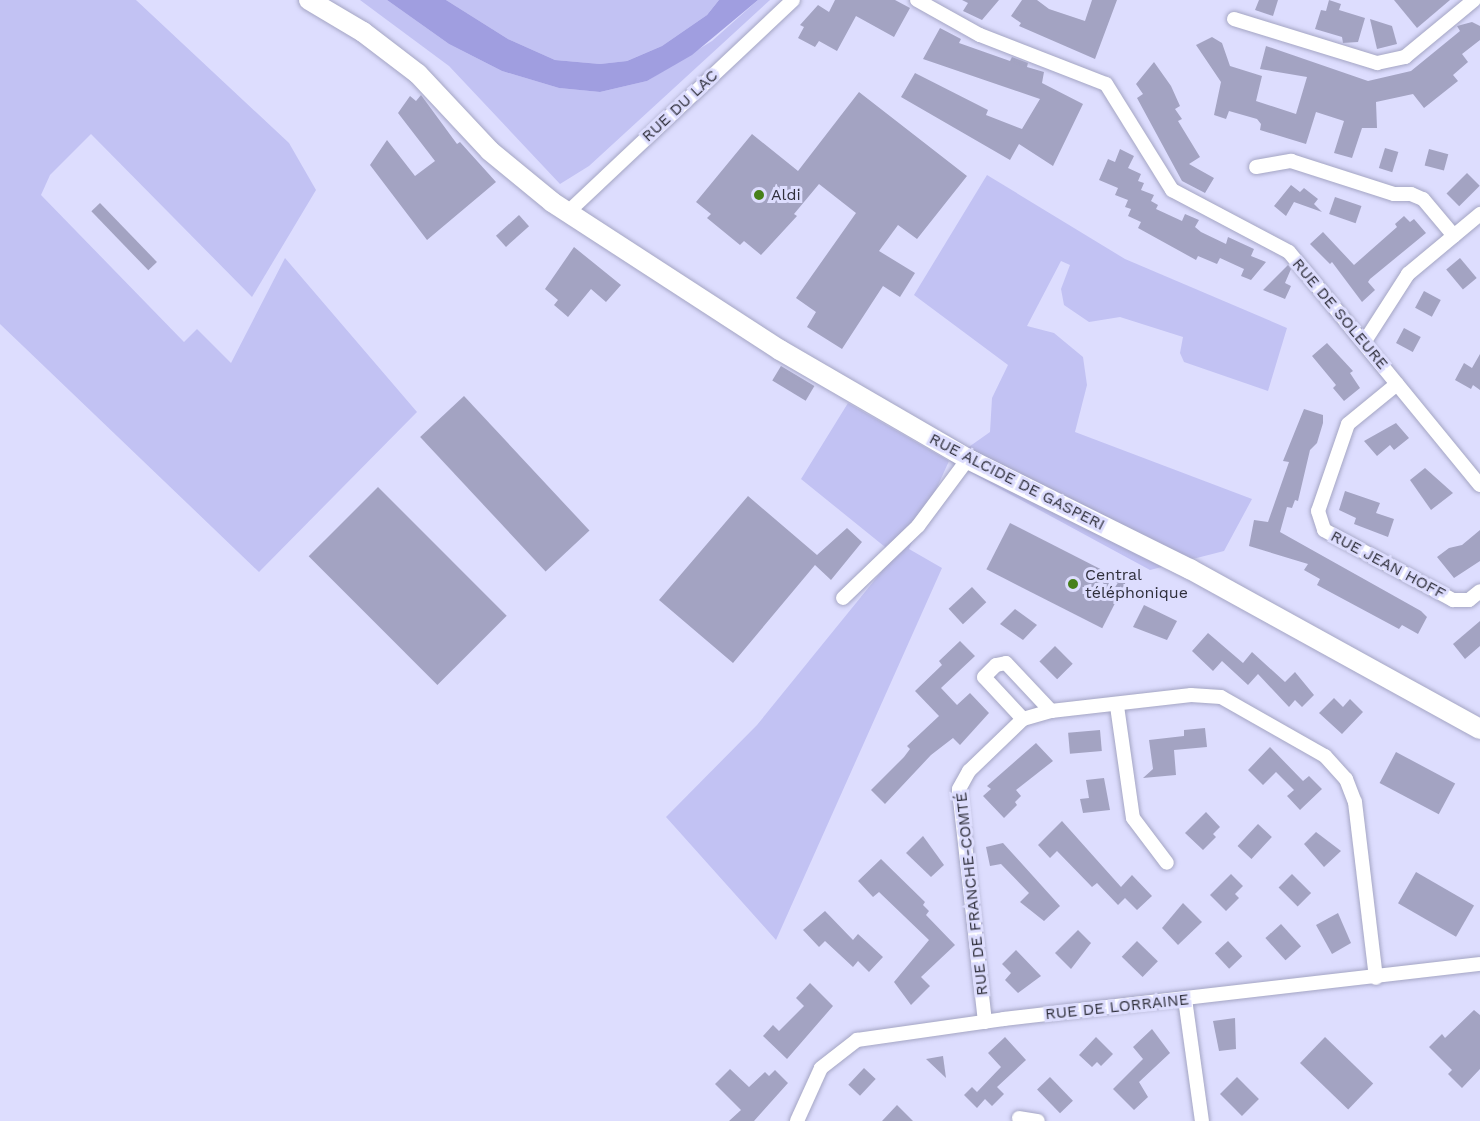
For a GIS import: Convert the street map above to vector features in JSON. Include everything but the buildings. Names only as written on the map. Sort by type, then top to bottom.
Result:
[{"type":"main road","name":"RUE ALCIDE DE GASPERI","points":[[309,0],[363,32],[413,70],[490,151],[568,212],[837,386],[968,459],[1190,569],[1480,729]]},
{"type":"street","name":"RUE DU LAC","points":[[568,212],[793,0]]},
{"type":"street","name":"RUE DE SOLEURE","points":[[917,0],[980,35],[1106,84],[1172,190],[1289,252],[1365,341],[1397,384],[1480,485]]},
{"type":"street","points":[[1234,19],[1377,63],[1405,57],[1474,0]]},
{"type":"street","points":[[1256,167],[1291,161],[1394,194],[1411,194],[1423,199],[1454,236]]},
{"type":"street","points":[[1365,341],[1408,274],[1480,214]]},
{"type":"street","name":"RUE JEAN HOFF","points":[[1397,384],[1348,424],[1318,512],[1324,530],[1453,600],[1469,600],[1480,591]]},
{"type":"street","points":[[843,598],[918,526],[968,459]]},
{"type":"street","points":[[1023,719],[984,677],[996,665],[1006,663],[1051,711]]},
{"type":"street","name":"RUE DE FRANCHE-COMTÉ","points":[[985,1022],[959,789],[969,771],[1023,719],[1051,711],[1117,706],[1191,695],[1221,696],[1325,756],[1346,779],[1355,802],[1376,978]]},
{"type":"street","points":[[1117,706],[1133,818],[1167,863]]},
{"type":"street","name":"RUE DE LORRAINE","points":[[797,1121],[821,1068],[857,1040],[985,1022],[1376,978],[1480,964]]},
{"type":"street","points":[[1185,999],[1202,1121]]},
{"type":"street","points":[[1019,1118],[1038,1121]]},
{"type":"shaded area","points":[[0,0],[136,0],[289,143],[316,190],[252,297],[91,134],[50,175],[41,195],[184,342],[197,329],[231,363],[285,258],[417,412],[259,572],[0,324]]},
{"type":"shaded area","points":[[360,0],[387,0],[449,44],[502,71],[559,88],[600,92],[647,81],[712,41],[758,0],[770,0],[589,166],[560,184],[449,66]]},
{"type":"shaded area","points":[[387,0],[446,0],[508,39],[555,60],[600,64],[627,61],[662,46],[707,15],[719,0],[758,0],[692,55],[647,81],[600,92],[559,88],[502,71],[449,44]]},
{"type":"shaded area","points":[[446,0],[719,0],[707,15],[662,46],[627,61],[600,64],[555,60],[508,39]]},
{"type":"shaded area","points":[[987,175],[1125,259],[1287,328],[1268,391],[1184,362],[1180,353],[1183,337],[1120,317],[1089,322],[1064,305],[1061,289],[1070,265],[1061,261],[1027,326],[1054,333],[1083,357],[1087,385],[1075,432],[1252,499],[1224,551],[1150,570],[949,461],[990,432],[992,398],[1008,365],[914,295]]},
{"type":"shaded area","points":[[848,403],[949,461],[909,549],[942,568],[776,940],[666,817],[757,725],[895,555],[801,479]]},
{"type":"place","name":"Aldi","points":[[759,195]]},
{"type":"place","name":"Central téléphonique","points":[[1073,584]]}]
